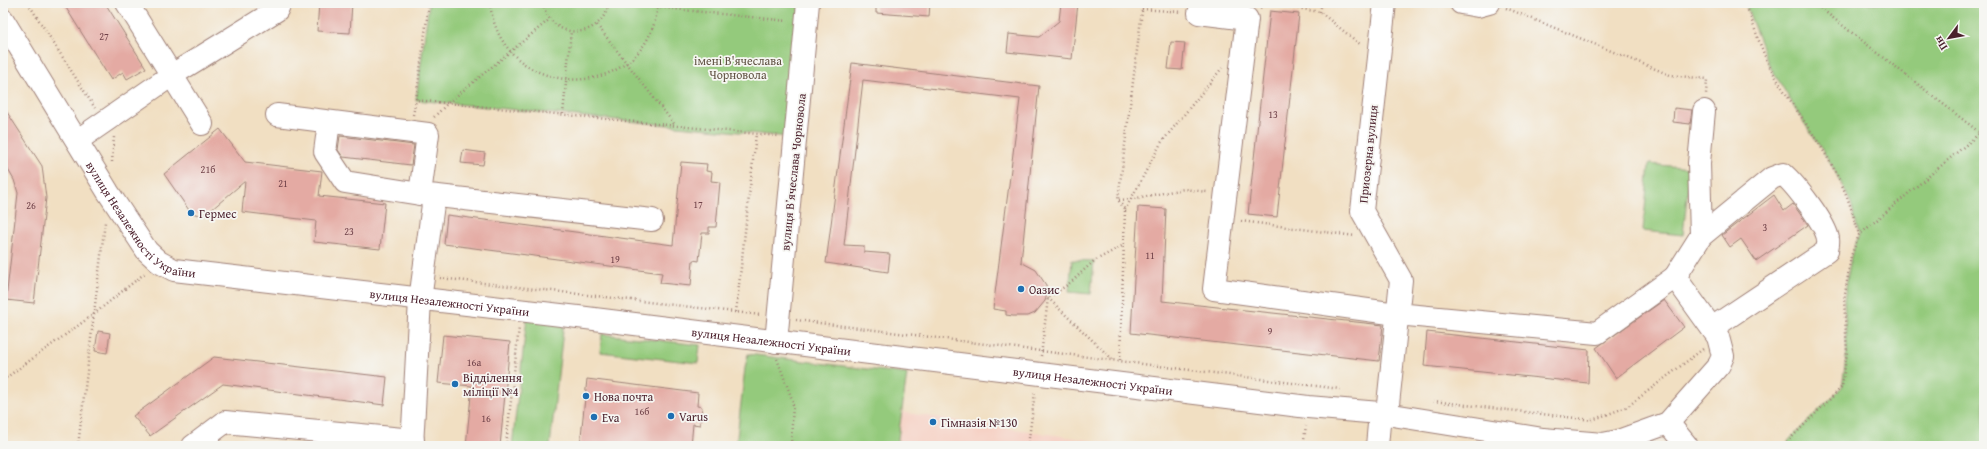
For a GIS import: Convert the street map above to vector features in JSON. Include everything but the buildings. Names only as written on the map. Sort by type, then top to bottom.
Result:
[{"type":"street","points":[[127,3],[202,124]]},
{"type":"street","points":[[78,140],[172,75],[276,10],[280,3]]},
{"type":"street","name":"Приозерна вулиця","points":[[1377,446],[1383,414],[1401,280],[1362,211],[1386,3]]},
{"type":"street","points":[[1461,3],[1478,6],[1495,4]]},
{"type":"street","name":"вулиця Вʼячеслава Чорновола","points":[[775,348],[808,12]]},
{"type":"street","points":[[1199,13],[1247,19],[1214,289],[1397,314],[1597,333],[1675,277],[1701,236],[1772,178],[1784,174],[1792,181],[1825,228],[1829,240],[1827,251],[1715,332]]},
{"type":"street","name":"вулиця Незалежності України","points":[[4,23],[78,140],[108,192],[147,251],[159,262],[174,270],[521,311],[775,348],[1308,408],[1383,414],[1543,439],[1603,444],[1618,441],[1668,423]]},
{"type":"street","points":[[1701,236],[1699,163],[1704,111]]},
{"type":"street","points":[[193,446],[225,422],[412,443],[420,300],[424,276],[428,134],[277,115]]},
{"type":"street","points":[[329,122],[325,152],[346,182],[427,196],[652,220]]},
{"type":"street","points":[[1675,277],[1715,332],[1722,345],[1723,356],[1719,365],[1668,423],[1687,446]]},
{"type":"path","points":[[28,3],[115,139],[78,446]]},
{"type":"path","points":[[429,3],[416,100],[756,134],[797,136]]},
{"type":"path","points":[[490,3],[498,33],[511,52],[524,64],[540,73],[565,80],[582,80],[598,77],[613,72],[626,63],[638,52],[648,38],[654,23],[658,3]]},
{"type":"path","points":[[543,3],[550,19],[559,27],[571,32],[585,31],[597,25],[606,15],[610,3]]},
{"type":"path","points":[[618,3],[658,7],[808,12]]},
{"type":"path","points":[[1125,210],[1118,200],[1143,3]]},
{"type":"path","points":[[1247,19],[1266,3],[1320,12],[1361,44],[1362,51]]},
{"type":"path","points":[[1320,12],[1322,3]]},
{"type":"path","points":[[1745,3],[1768,63],[1830,162],[1851,203],[1859,235]]},
{"type":"path","points":[[1814,3],[1984,136]]},
{"type":"path","points":[[1495,4],[1670,75],[1707,79],[1704,111]]},
{"type":"path","points":[[1142,9],[1199,13]]},
{"type":"path","points":[[417,133],[448,103],[550,19]]},
{"type":"path","points":[[597,25],[675,126]]},
{"type":"path","points":[[562,114],[571,32]]},
{"type":"path","points":[[1120,360],[1125,210],[1161,143],[1224,65],[1242,56]]},
{"type":"path","points":[[1785,446],[1789,440],[1842,387],[1847,352],[1844,300],[1852,256],[1859,235],[1980,133],[1984,127]]},
{"type":"path","points":[[736,312],[756,134]]},
{"type":"path","points":[[1118,200],[1132,199],[1184,189],[1226,195]]},
{"type":"path","points":[[1223,219],[1377,238]]},
{"type":"path","points":[[1070,283],[1094,262],[1124,245]]},
{"type":"path","points":[[3,380],[94,314],[159,262]]},
{"type":"path","points":[[424,276],[736,312],[1341,389]]},
{"type":"path","points":[[1048,298],[1113,360]]},
{"type":"path","points":[[506,446],[521,311]]},
{"type":"path","points":[[1428,400],[1592,420],[1627,407],[1715,332]]},
{"type":"path","points":[[775,348],[793,402],[791,446]]},
{"type":"shaded area","name":"Гімназія №130","points":[[901,412],[1128,446],[897,446]]},
{"type":"green space","name":"імені В'ячеслава Чорновола","points":[[429,3],[808,3],[789,137],[416,100]]},
{"type":"green space","points":[[1745,3],[1984,3],[1984,446],[1785,446],[1789,440],[1842,387],[1847,352],[1844,300],[1851,256],[1859,235],[1851,203],[1830,162],[1768,63]]},
{"type":"green space","points":[[1649,164],[1690,168],[1683,235],[1643,231]]},
{"type":"green space","points":[[1072,260],[1094,261],[1091,294],[1069,292]]},
{"type":"green space","points":[[527,317],[564,321],[550,446],[512,446]]},
{"type":"green space","points":[[602,334],[700,345],[698,363],[600,352]]},
{"type":"green space","points":[[748,354],[907,374],[897,446],[736,446]]},
{"type":"place","name":"Гермес","points":[[191,213]]},
{"type":"place","name":"Оазис","points":[[1021,289]]},
{"type":"place","name":"Відділення міліції №4","points":[[455,384]]},
{"type":"place","name":"Нова почта","points":[[586,396]]},
{"type":"place","name":"Varus","points":[[671,416]]},
{"type":"place","name":"Eva","points":[[594,417]]},
{"type":"place","name":"Гімназія №130","points":[[933,422]]}]
